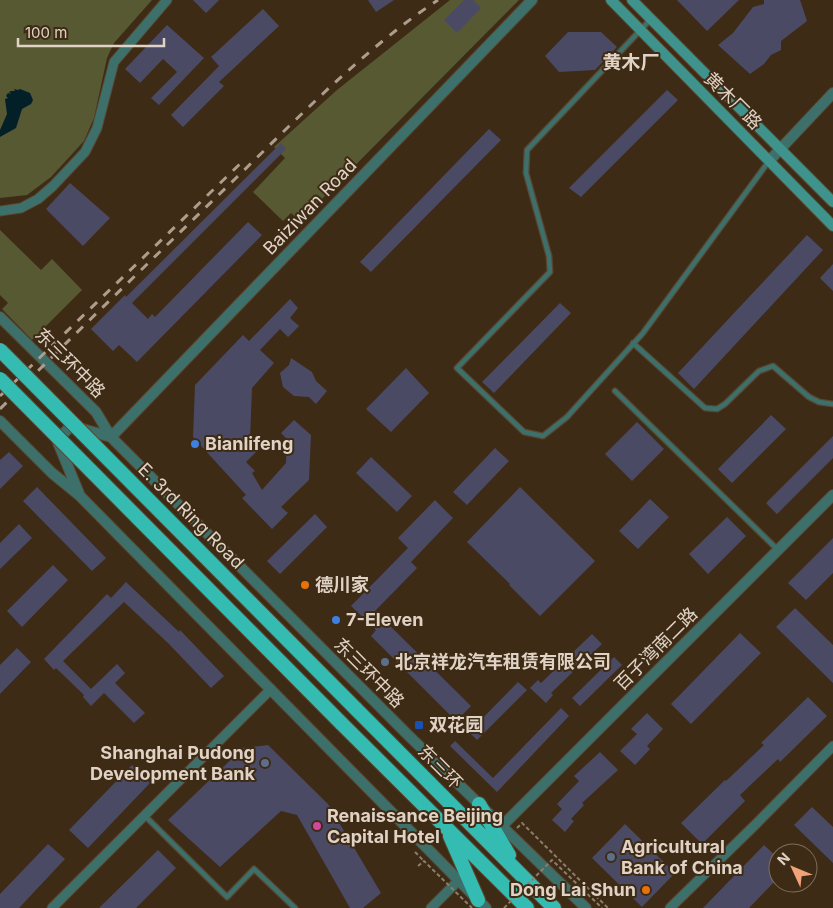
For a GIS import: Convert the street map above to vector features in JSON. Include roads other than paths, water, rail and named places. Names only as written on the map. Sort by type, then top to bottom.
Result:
[{"type":"highway","name":"E. 3rd Ring Road","points":[[0,350],[354,708]]},
{"type":"highway","points":[[0,379],[527,908]]},
{"type":"highway","name":"东三环","points":[[354,708],[520,873]]},
{"type":"highway","points":[[479,804],[520,873],[554,908]]},
{"type":"highway","points":[[447,828],[479,905]]},
{"type":"main road","name":"黄木厂路","points":[[610,0],[833,226]]},
{"type":"main road","name":"黄木厂路","points":[[632,0],[833,202]]},
{"type":"street","points":[[0,211],[21,208],[38,199],[85,152],[97,128],[114,62],[166,0]]},
{"type":"street","name":"Baiziwan Road","points":[[111,437],[532,0]]},
{"type":"street","points":[[769,161],[833,93]]},
{"type":"street","name":"东三环中路","points":[[0,317],[96,412],[111,437],[409,736],[586,908]]},
{"type":"street","name":"东三环中路","points":[[0,356],[71,426],[111,437]]},
{"type":"street","points":[[0,383],[57,440],[80,496]]},
{"type":"street","points":[[0,420],[52,473],[80,496],[271,689],[458,881],[479,905]]},
{"type":"street","points":[[57,440],[71,426]]},
{"type":"street","name":"百子湾南二路","points":[[502,826],[833,495]]},
{"type":"street","points":[[52,908],[271,689]]},
{"type":"street","points":[[670,908],[833,746]]},
{"type":"street","points":[[430,908],[458,881]]},
{"type":"lane","points":[[651,19],[527,150],[526,173],[549,256],[550,272],[457,368],[524,432],[543,436],[567,417],[642,333],[769,161]]},
{"type":"lane","points":[[633,343],[705,408],[717,409],[725,404],[759,371],[773,366],[809,397],[819,402],[833,404]]},
{"type":"lane","points":[[615,391],[778,550]]},
{"type":"lane","points":[[144,815],[226,897],[254,869],[296,908]]},
{"type":"water","points":[[14,89],[30,93],[33,100],[31,104],[22,109],[16,128],[0,137],[0,130],[7,114],[5,99],[8,98],[6,96],[8,93],[11,94],[9,92],[15,91]]},
{"type":"railway","points":[[0,409],[88,321],[334,84],[384,40],[438,0]]},
{"type":"railway","points":[[0,396],[243,161]]},
{"type":"place","name":"Bianlifeng","points":[[195,444]]},
{"type":"place","name":"德川家","points":[[305,585]]},
{"type":"place","name":"7-Eleven","points":[[336,620]]},
{"type":"place","name":"北京祥龙汽车租赁有限公司","points":[[385,662]]},
{"type":"place","name":"双花园","points":[[419,725]]},
{"type":"place","name":"Shanghai Pudong Development Bank","points":[[265,763]]},
{"type":"place","name":"Renaissance Beijing Capital Hotel","points":[[317,826]]},
{"type":"place","name":"Agricultural Bank of China","points":[[611,857]]},
{"type":"place","name":"Dong Lai Shun","points":[[646,890]]},
{"type":"district","name":"黄木厂","points":[[631,62]]}]
